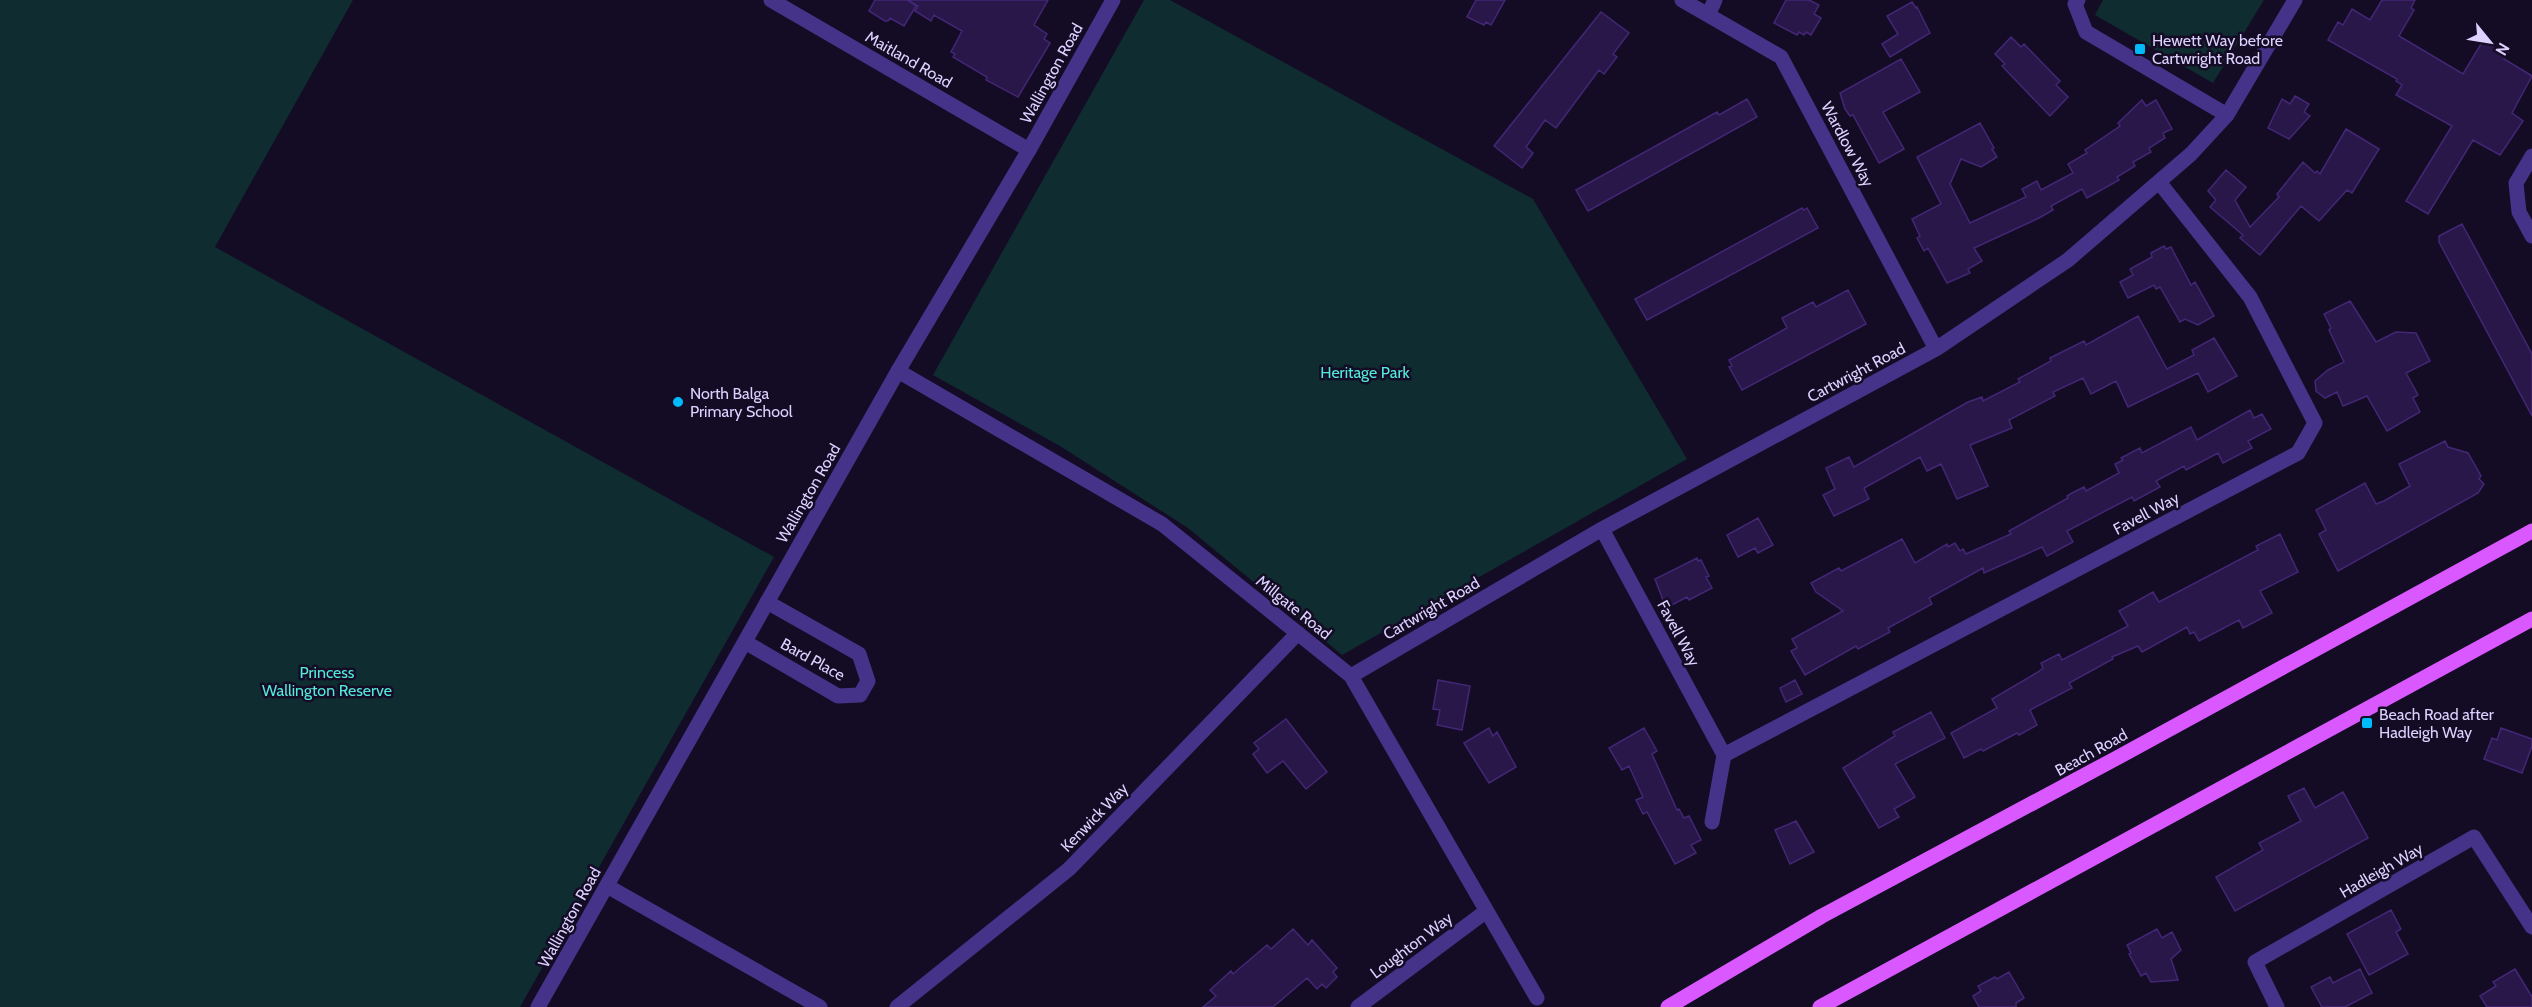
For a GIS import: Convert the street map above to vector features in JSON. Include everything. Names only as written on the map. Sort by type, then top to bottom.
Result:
[{"type":"main road","name":"Beach Road","points":[[1668,1007],[1822,916],[2002,821],[2532,531]]},
{"type":"main road","points":[[1820,1007],[2532,619]]},
{"type":"street","name":"Maitland Road","points":[[771,0],[1029,150]]},
{"type":"street","name":"Wallington Road","points":[[538,1007],[898,371],[1029,150],[1113,0]]},
{"type":"street","name":"Wardlow Way","points":[[1682,0],[1781,57],[1936,349]]},
{"type":"street","points":[[1708,15],[1715,0]]},
{"type":"street","points":[[2078,0],[2075,4],[2086,32],[2227,115]]},
{"type":"street","name":"Cartwright Road","points":[[1351,676],[1602,529],[1936,349],[2068,260],[2191,154],[2227,115],[2295,0]]},
{"type":"street","points":[[2532,156],[2516,183],[2519,212],[2532,237]]},
{"type":"street","name":"Favell Way","points":[[1602,529],[1724,755],[2298,453],[2315,423],[2250,297],[2159,182]]},
{"type":"street","name":"Millgate Road","points":[[898,371],[1162,524],[1351,676],[1485,912],[1537,998]]},
{"type":"street","name":"Bard Place","points":[[745,642],[838,696],[860,695],[868,681],[860,654],[767,602]]},
{"type":"street","name":"Kenwick Way","points":[[897,1007],[1069,869],[1298,633]]},
{"type":"street","points":[[1712,822],[1724,755]]},
{"type":"street","name":"Hadleigh Way","points":[[2277,1007],[2255,962],[2474,837],[2532,927]]},
{"type":"street","points":[[607,886],[819,1007]]},
{"type":"street","name":"Loughton Way","points":[[1358,1007],[1485,912]]},
{"type":"green space","name":"Princess Wallington Reserve","points":[[0,0],[353,0],[215,247],[774,557],[520,1007],[0,1007]]},
{"type":"green space","name":"Heritage Park","points":[[1144,0],[1170,0],[1533,199],[1687,459],[1342,655],[1188,528],[1060,446],[933,375]]},
{"type":"green space","points":[[2103,0],[2264,0],[2213,83],[2095,15]]},
{"type":"building","points":[[875,0],[907,0],[916,6],[904,26],[890,18],[885,21],[869,11]]},
{"type":"building","points":[[908,0],[1048,0],[1034,25],[1047,34],[1044,39],[1050,43],[1018,97],[986,80],[987,77],[953,57],[955,54],[951,52],[962,31],[934,15],[931,21],[915,11],[918,6]]},
{"type":"building","points":[[1476,0],[1505,0],[1491,25],[1486,22],[1484,25],[1467,17]]},
{"type":"building","points":[[1786,0],[1809,0],[1819,5],[1814,14],[1821,18],[1811,35],[1799,32],[1797,35],[1774,23]]},
{"type":"building","points":[[2382,0],[2415,0],[2411,8],[2414,10],[2399,36],[2463,74],[2484,39],[2509,51],[2504,59],[2532,76],[2512,113],[2523,121],[2500,155],[2473,140],[2428,214],[2406,201],[2452,126],[2396,95],[2402,85],[2396,81],[2397,79],[2328,40],[2338,22],[2343,25],[2352,9],[2370,20]]},
{"type":"building","points":[[1912,2],[1917,7],[1930,33],[1890,57],[1882,44],[1898,34],[1887,16]]},
{"type":"building","points":[[1601,12],[1629,33],[1613,54],[1617,57],[1604,74],[1599,70],[1556,128],[1545,120],[1526,147],[1533,153],[1522,168],[1494,146]]},
{"type":"building","points":[[2011,37],[2021,47],[2024,44],[2060,81],[2056,85],[2068,97],[2050,116],[2002,66],[2005,64],[1995,54]]},
{"type":"building","points":[[1901,59],[1920,92],[1883,112],[1904,149],[1879,163],[1853,115],[1850,116],[1845,109],[1840,93]]},
{"type":"building","points":[[2295,96],[2309,104],[2304,112],[2310,116],[2289,139],[2268,128],[2282,99],[2290,104]]},
{"type":"building","points":[[1747,99],[1757,117],[1588,211],[1576,190],[1717,112],[1719,115]]},
{"type":"building","points":[[2142,100],[2146,106],[2156,100],[2172,129],[2163,133],[2165,138],[2149,148],[2151,152],[2133,162],[2135,166],[2117,177],[2119,180],[2087,198],[2082,189],[2051,206],[2053,210],[2039,218],[1974,248],[1982,261],[1968,269],[1970,273],[1947,283],[1928,248],[1924,251],[1917,238],[1920,236],[1912,219],[1941,204],[1917,157],[1980,123],[1997,157],[1981,167],[1961,159],[1950,184],[1970,223],[2026,197],[2022,189],[2037,181],[2041,190],[2073,173],[2068,164],[2087,153],[2085,150],[2120,126],[2118,123]]},
{"type":"building","points":[[2346,129],[2379,149],[2352,193],[2347,190],[2319,221],[2301,206],[2260,255],[2240,238],[2243,235],[2210,207],[2216,200],[2208,191],[2226,170],[2246,187],[2235,200],[2250,227],[2279,197],[2277,194],[2303,162],[2315,173],[2317,171],[2320,174]]},
{"type":"building","points":[[1802,208],[1804,210],[1807,208],[1818,228],[1647,320],[1635,299]]},
{"type":"building","points":[[2462,224],[2532,354],[2532,416],[2439,242],[2439,236]]},
{"type":"building","points":[[2164,246],[2166,249],[2171,247],[2191,285],[2195,282],[2214,316],[2198,325],[2185,319],[2180,322],[2160,287],[2156,289],[2154,285],[2128,298],[2120,282],[2133,275],[2130,269],[2152,257],[2151,253]]},
{"type":"building","points":[[1848,290],[1866,324],[1742,390],[1729,367],[1732,366],[1729,360],[1787,328],[1782,318],[1813,302],[1816,307]]},
{"type":"building","points":[[2350,301],[2376,342],[2396,332],[2416,333],[2430,361],[2406,373],[2418,395],[2413,398],[2420,412],[2387,431],[2367,396],[2343,406],[2337,392],[2325,398],[2316,391],[2315,381],[2328,370],[2344,362],[2324,314]]},
{"type":"building","points":[[2138,316],[2167,369],[2194,355],[2192,350],[2214,338],[2237,376],[2208,392],[2198,373],[2128,407],[2116,381],[2091,394],[2083,378],[2053,392],[2055,396],[2009,420],[2012,428],[1970,445],[1988,486],[1957,499],[1941,464],[1927,471],[1920,457],[1864,488],[1869,499],[1834,516],[1823,495],[1835,489],[1826,468],[1849,457],[1854,467],[1968,402],[1982,397],[1983,401],[2020,382],[2018,379],[2051,361],[2050,358],[2084,341],[2086,345]]},
{"type":"building","points":[[2250,410],[2254,418],[2262,414],[2271,429],[2248,441],[2252,448],[2223,463],[2218,453],[2186,470],[2184,466],[2156,481],[2160,487],[2134,501],[2132,497],[2067,531],[2073,542],[2047,556],[2042,547],[1984,573],[1983,568],[1929,598],[1932,604],[1888,628],[1890,632],[1858,649],[1856,646],[1805,675],[1791,651],[1797,648],[1792,639],[1843,611],[1816,592],[1811,583],[1839,568],[1841,571],[1902,539],[1915,563],[1947,544],[1948,547],[1955,543],[1960,551],[1963,549],[1966,554],[2011,534],[2009,531],[2068,498],[2067,496],[2072,493],[2084,487],[2086,491],[2119,473],[2115,464],[2123,460],[2121,458],[2140,448],[2142,453],[2191,427],[2197,440]]},
{"type":"building","points":[[2445,441],[2448,447],[2468,453],[2481,476],[2479,479],[2484,484],[2478,493],[2338,571],[2319,534],[2326,530],[2316,510],[2365,483],[2376,504],[2384,501],[2410,486],[2399,464]]},
{"type":"building","points":[[1758,518],[1773,545],[1758,553],[1755,548],[1738,557],[1727,535]]},
{"type":"building","points":[[2280,534],[2298,572],[2260,591],[2272,613],[2243,628],[2239,620],[2199,641],[2194,632],[2190,634],[2187,627],[2142,652],[2138,646],[2112,657],[2113,659],[2069,683],[2072,688],[2030,710],[2037,725],[1964,758],[1951,733],[1997,708],[1992,699],[2038,672],[2043,668],[2041,663],[2059,654],[2062,660],[2128,626],[2119,611],[2153,592],[2159,602],[2258,550],[2256,546]]},
{"type":"building","points":[[1697,558],[1698,561],[1701,560],[1709,576],[1706,577],[1712,588],[1689,600],[1687,597],[1666,608],[1655,579]]},
{"type":"building","points":[[1438,680],[1470,686],[1462,730],[1437,725],[1440,710],[1433,709]]},
{"type":"building","points":[[1795,680],[1802,694],[1786,702],[1780,688]]},
{"type":"building","points":[[1931,712],[1945,738],[1895,764],[1915,797],[1894,809],[1899,817],[1879,828],[1843,768],[1895,736],[1893,732]]},
{"type":"building","points":[[1286,719],[1327,772],[1306,789],[1283,761],[1267,773],[1253,754],[1259,749],[1254,743]]},
{"type":"building","points":[[1489,728],[1493,736],[1497,732],[1516,767],[1489,783],[1464,743]]},
{"type":"building","points":[[1644,728],[1657,751],[1652,754],[1677,810],[1679,809],[1684,818],[1689,816],[1701,840],[1691,845],[1696,853],[1675,864],[1647,812],[1643,814],[1636,800],[1643,797],[1629,766],[1622,770],[1609,748]]},
{"type":"building","points":[[2501,728],[2532,739],[2532,746],[2522,773],[2484,759],[2492,738],[2497,740]]},
{"type":"building","points":[[2304,788],[2315,808],[2343,792],[2368,838],[2235,911],[2216,877],[2263,850],[2259,843],[2301,821],[2288,796]]},
{"type":"building","points":[[1796,821],[1814,852],[1790,864],[1775,830]]},
{"type":"building","points":[[2391,910],[2401,929],[2396,932],[2408,954],[2369,975],[2347,934]]},
{"type":"building","points":[[1293,929],[1308,945],[1312,940],[1337,968],[1333,972],[1337,977],[1326,988],[1322,984],[1317,989],[1307,978],[1273,1007],[1203,1007],[1216,996],[1210,990],[1231,971],[1233,974],[1267,945],[1271,949]]},
{"type":"building","points":[[2157,929],[2162,938],[2172,932],[2181,950],[2171,959],[2178,980],[2151,982],[2146,973],[2141,976],[2129,954],[2131,953],[2127,945]]},
{"type":"building","points":[[2360,969],[2372,993],[2345,1007],[2322,1007],[2311,987],[2330,977],[2333,983]]},
{"type":"building","points":[[2515,969],[2532,997],[2532,1007],[2487,1007],[2480,996],[2496,986],[2493,982]]},
{"type":"building","points":[[2009,972],[2024,998],[2016,1003],[2016,1007],[1979,1007],[1973,996],[1981,991],[1978,986]]},
{"type":"place","name":"Hewett Way before Cartwright Road","points":[[2140,49]]},
{"type":"place","name":"North Balga Primary School","points":[[678,402]]},
{"type":"place","name":"Beach Road after Hadleigh Way","points":[[2367,723]]}]
